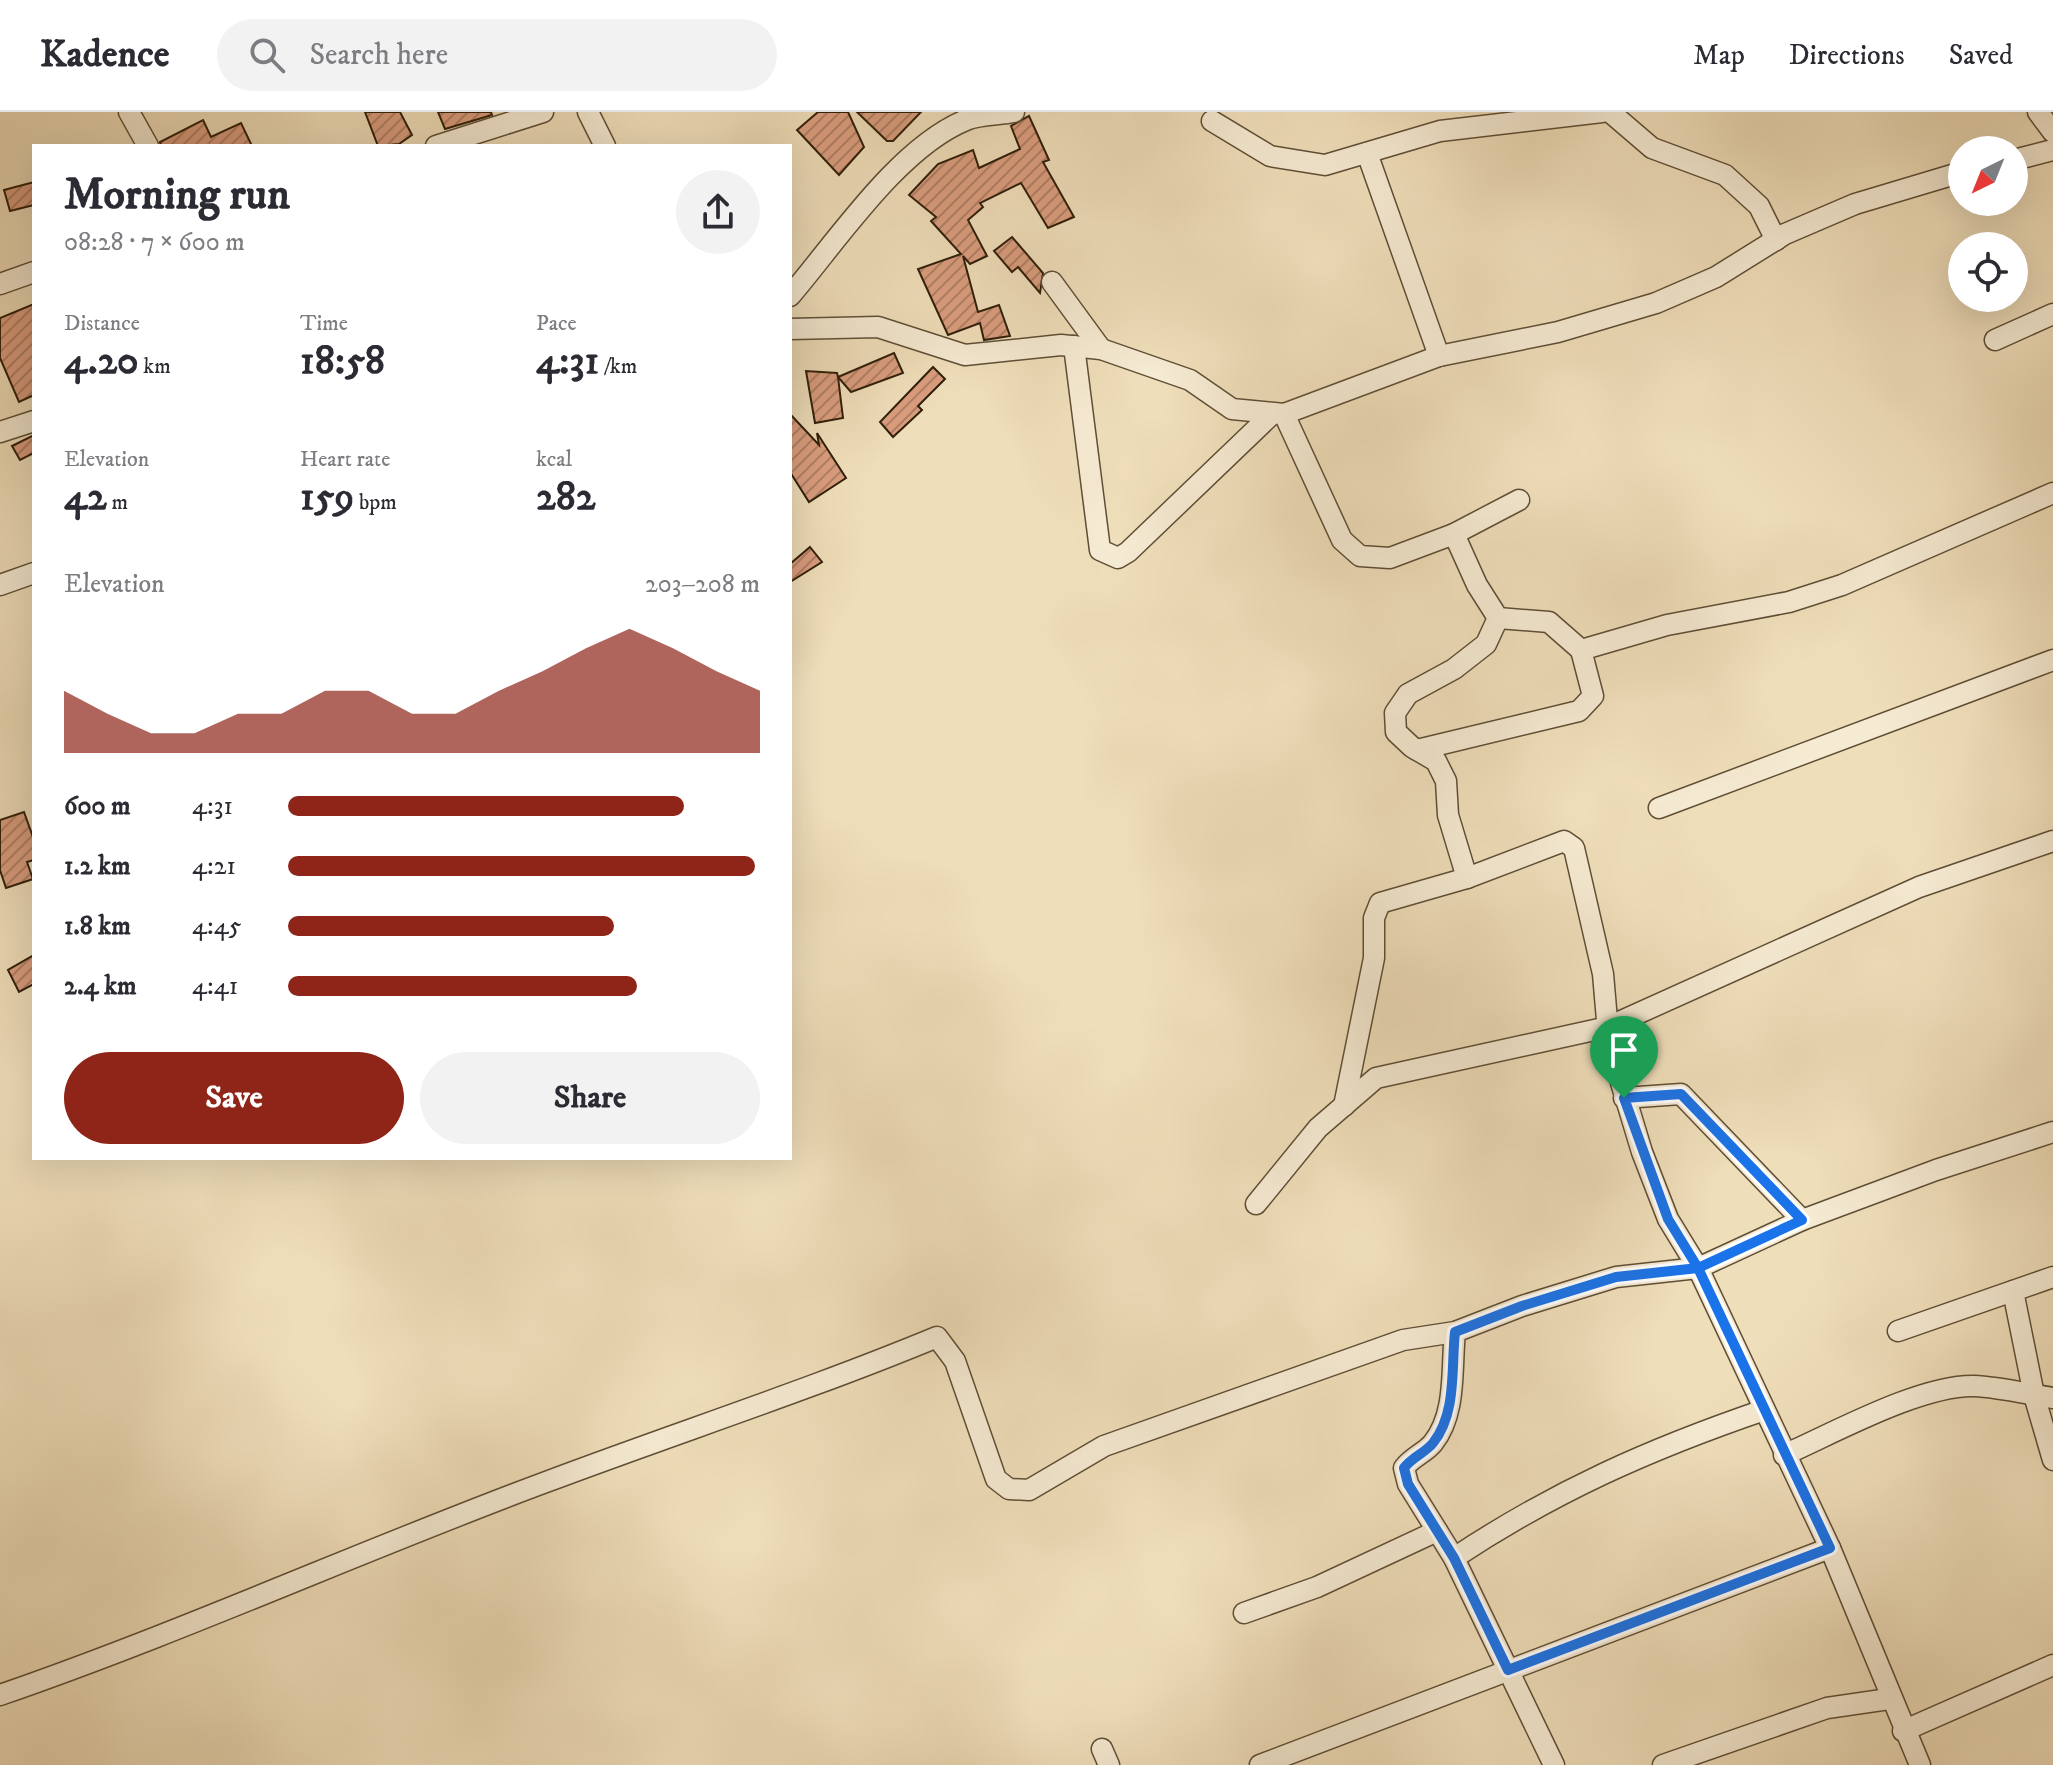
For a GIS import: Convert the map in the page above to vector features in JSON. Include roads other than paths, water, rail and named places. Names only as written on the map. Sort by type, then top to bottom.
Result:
[{"type":"street","points":[[129,112],[147,144]]},
{"type":"street","points":[[442,144],[543,112]]},
{"type":"street","points":[[588,112],[604,144]]},
{"type":"street","points":[[792,294],[900,166],[931,137],[967,115],[1014,112]]},
{"type":"street","points":[[1212,121],[1270,156],[1325,165],[1440,131],[1602,112]]},
{"type":"street","points":[[1610,112],[1652,148],[1725,175],[1759,206],[1776,240]]},
{"type":"street","points":[[2038,112],[2053,132]]},
{"type":"street","points":[[2028,156],[2053,150]]},
{"type":"street","points":[[1367,153],[1439,356]]},
{"type":"street","points":[[1074,346],[1100,550],[1118,558],[1278,414],[1439,356],[1558,332],[1656,303],[1716,277],[1776,240],[1855,204],[1948,176]]},
{"type":"street","points":[[0,284],[32,273]]},
{"type":"street","points":[[1052,282],[1101,349]]},
{"type":"street","points":[[1995,340],[2053,314]]},
{"type":"street","points":[[792,329],[878,327],[965,355],[1074,346],[1101,349],[1190,380],[1232,409],[1278,414]]},
{"type":"street","points":[[1278,414],[1342,540],[1360,556],[1390,558],[1454,534],[1519,500]]},
{"type":"street","points":[[0,432],[32,422]]},
{"type":"street","points":[[1581,650],[1667,625],[1789,602],[1842,585],[2053,493]]},
{"type":"street","points":[[1454,534],[1477,585],[1498,618]]},
{"type":"street","points":[[0,585],[32,574]]},
{"type":"street","points":[[1417,750],[1579,711],[1593,696],[1581,650],[1549,622],[1498,618]]},
{"type":"street","points":[[1467,878],[1448,815],[1446,781],[1436,761],[1396,732],[1395,713],[1408,694],[1454,669],[1486,644],[1498,618]]},
{"type":"street","points":[[1659,808],[2053,660]]},
{"type":"street","points":[[1344,1106],[1374,958],[1374,918],[1380,903],[1467,878],[1564,841],[1574,848],[1603,974],[1608,1027],[1624,1098],[1668,1219],[1698,1268],[1830,1548],[1889,1699],[1920,1765]]},
{"type":"street","points":[[1256,1204],[1301,1146],[1376,1078],[1608,1027],[1919,887],[2053,841]]},
{"type":"street","points":[[1624,1098],[1681,1094],[1802,1220]]},
{"type":"street","points":[[0,1695],[116,1655],[544,1482],[860,1369],[937,1337],[955,1361],[996,1479],[1009,1489],[1029,1490],[1104,1446],[1403,1340],[1455,1332],[1522,1306],[1616,1277],[1698,1268],[1802,1220],[1936,1170],[2053,1132]]},
{"type":"street","points":[[1898,1331],[2053,1277]]},
{"type":"street","points":[[2013,1291],[2043,1397],[2053,1460]]},
{"type":"street","points":[[1455,1332],[1453,1382],[1443,1430],[1430,1447],[1404,1468],[1408,1484],[1454,1558],[1554,1765]]},
{"type":"street","points":[[1784,1455],[1909,1401],[1952,1388],[1975,1386],[2043,1397]]},
{"type":"street","points":[[1454,1558],[1585,1481],[1665,1444],[1764,1410]]},
{"type":"street","points":[[1244,1613],[1317,1587],[1437,1531]]},
{"type":"street","points":[[1260,1765],[1830,1548]]},
{"type":"street","points":[[1903,1731],[2053,1665]]},
{"type":"street","points":[[1663,1765],[1827,1708],[1889,1699]]}]
